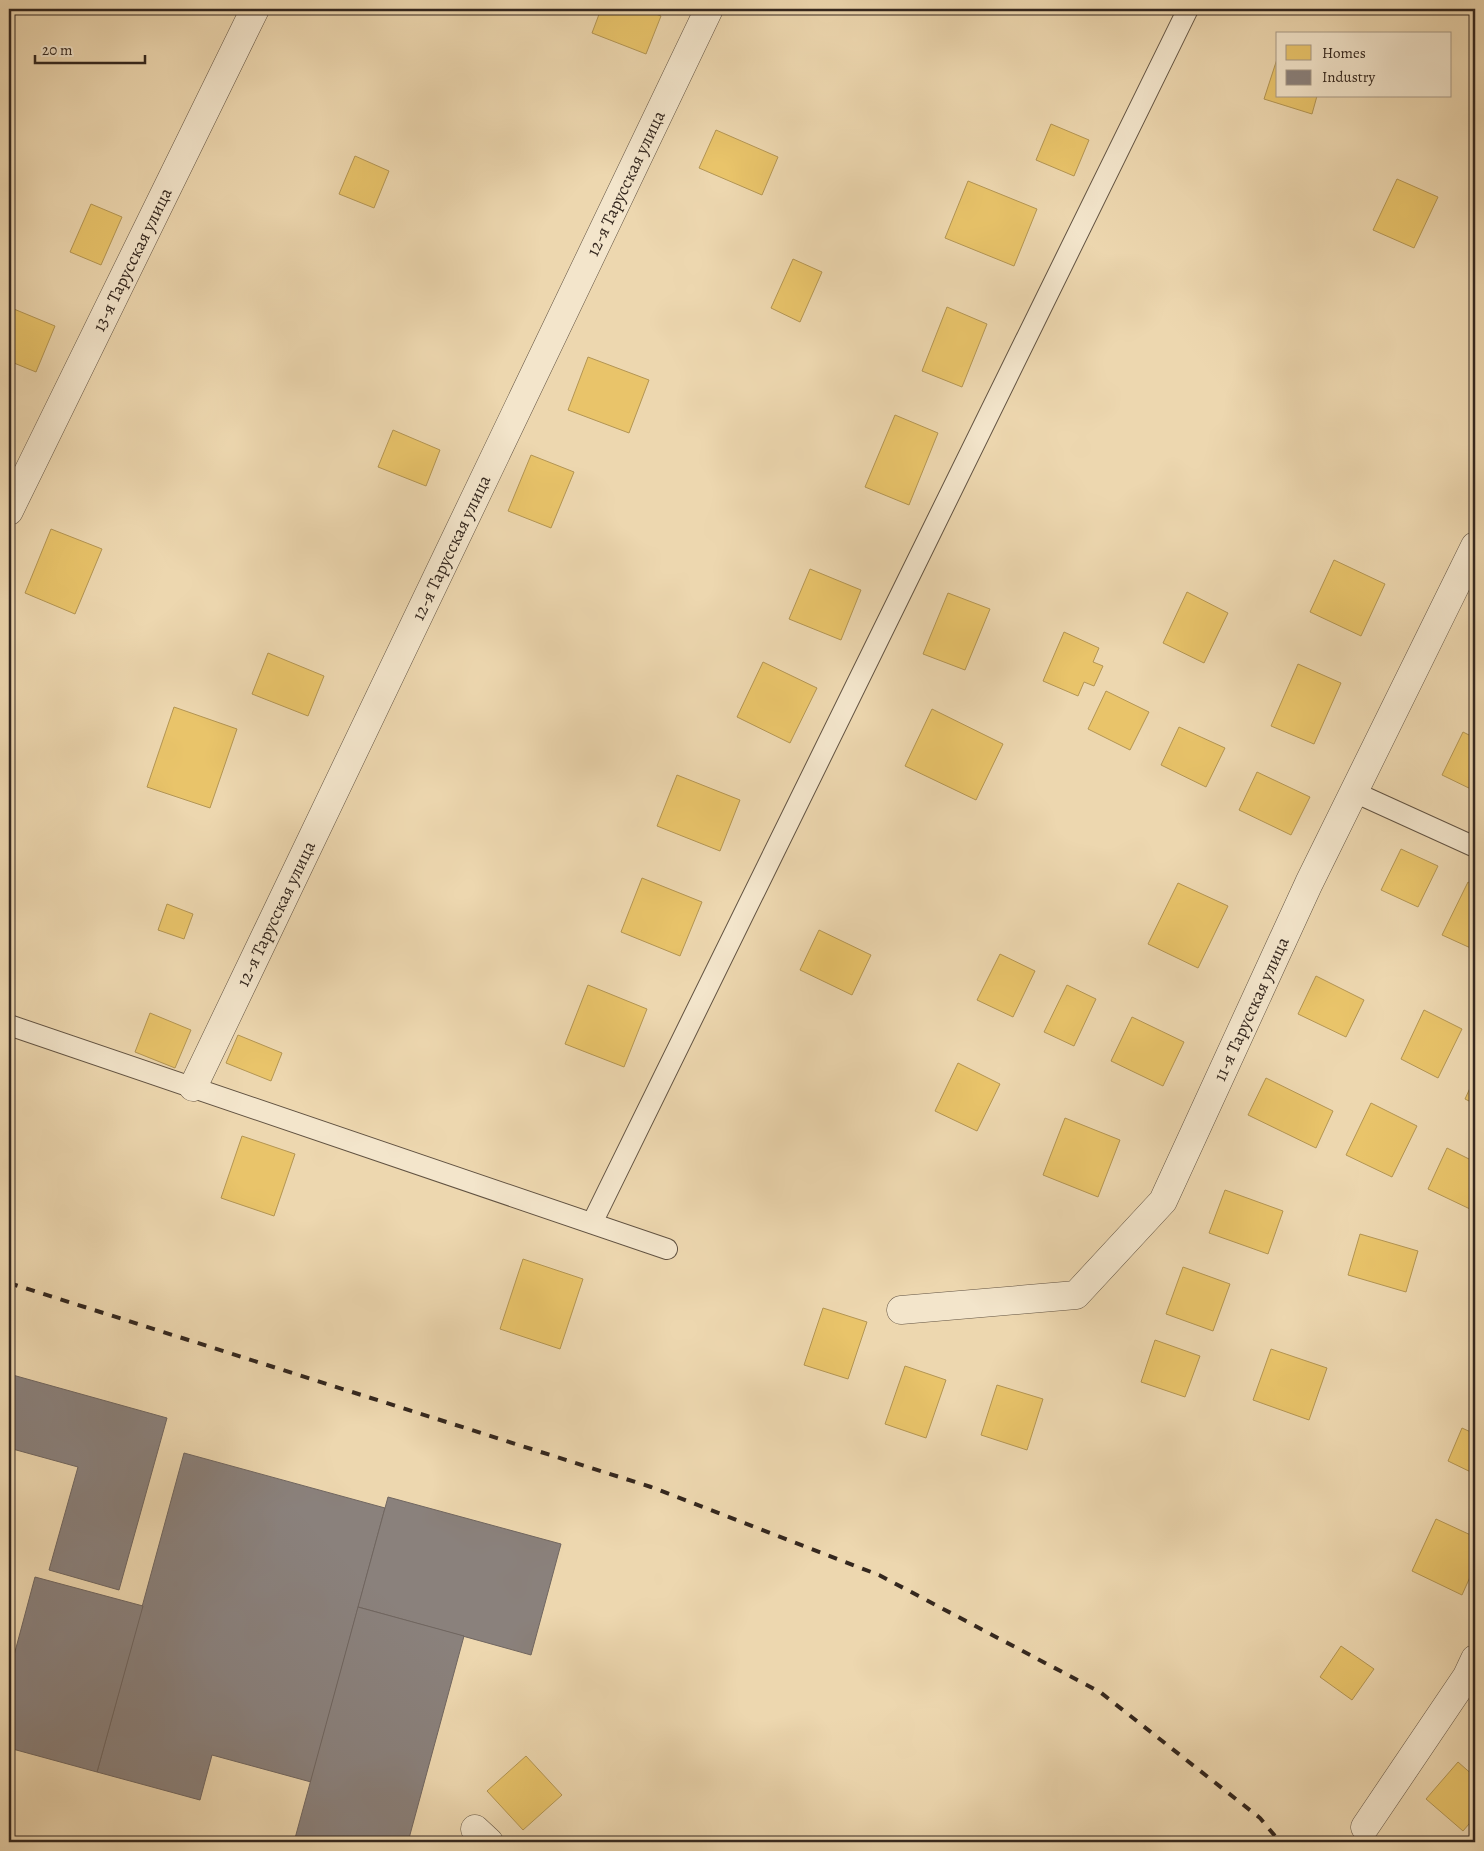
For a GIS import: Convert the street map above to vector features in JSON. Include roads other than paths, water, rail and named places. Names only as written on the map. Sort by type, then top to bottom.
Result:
[{"type":"street","name":"13-я Тарусская улица","points":[[9,511],[255,9]]},
{"type":"street","name":"12-я Тарусская улица","points":[[193,1088],[709,9]]},
{"type":"street","name":"11-я Тарусская улица","points":[[900,1310],[1076,1295],[1163,1201],[1309,883],[1475,546]]},
{"type":"street","points":[[1366,1826],[1467,1676],[1475,1659]]},
{"type":"lane","points":[[592,1223],[1188,9]]},
{"type":"lane","points":[[1354,792],[1475,846]]},
{"type":"lane","points":[[9,1025],[667,1249]]},
{"type":"railway","points":[[9,1283],[651,1487],[879,1575],[1100,1692],[1260,1818],[1280,1842]]}]
